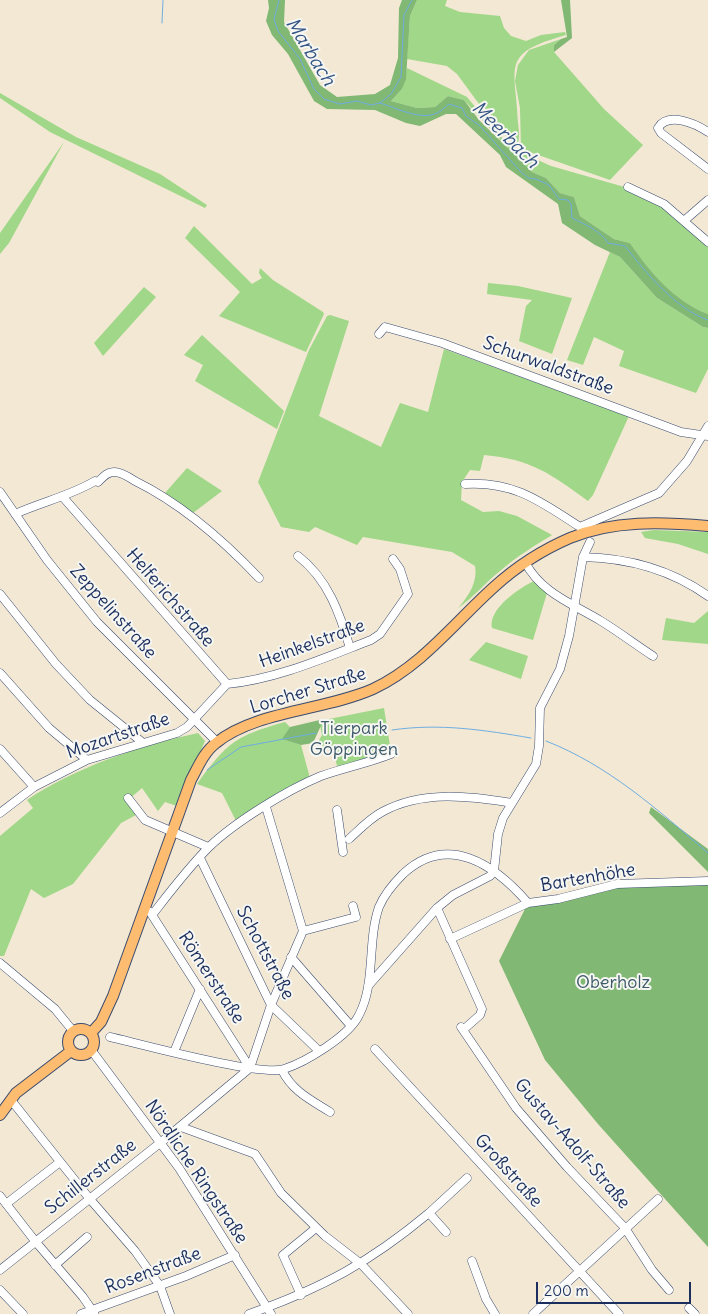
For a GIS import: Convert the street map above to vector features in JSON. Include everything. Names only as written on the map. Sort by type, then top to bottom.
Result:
[{"type":"main road","name":"Lorcher Straße","points":[[91,1033],[106,1012],[191,780],[201,760],[217,742],[258,722],[342,701],[390,680],[436,644],[492,589],[525,562],[570,538],[594,531],[633,524],[665,522],[708,526]]},
{"type":"main road","points":[[80,1028],[91,1033],[95,1044],[92,1051],[84,1055],[71,1051],[68,1043],[73,1031],[80,1028]]},
{"type":"main road","points":[[0,1114],[16,1093],[71,1051]]},
{"type":"street","points":[[708,132],[694,123],[668,120],[660,123],[658,130],[708,169]]},
{"type":"street","points":[[628,187],[664,204],[685,220],[708,242]]},
{"type":"street","points":[[685,220],[708,200]]},
{"type":"street","name":"Schurwaldstraße","points":[[379,334],[385,327],[431,339],[681,432],[705,435]]},
{"type":"street","points":[[465,484],[494,484],[516,489],[580,527],[659,493],[687,461],[705,435],[708,426]]},
{"type":"street","points":[[15,514],[74,493],[95,481],[98,482],[106,474],[114,472],[154,490],[184,510],[215,535],[259,578]]},
{"type":"street","name":"Zeppelinstraße","points":[[0,492],[65,584],[97,622],[217,742]]},
{"type":"street","name":"Helferichstraße","points":[[62,496],[227,684]]},
{"type":"street","points":[[368,986],[437,908],[453,895],[490,876],[494,871],[498,834],[512,803],[528,781],[536,764],[540,746],[540,708],[560,669],[575,606],[583,558],[590,542]]},
{"type":"street","points":[[298,556],[312,568],[328,591],[340,617],[350,648]]},
{"type":"street","points":[[583,558],[627,561],[654,567],[694,586],[708,596]]},
{"type":"street","name":"Heinkelstraße","points":[[227,684],[246,683],[286,672],[371,640],[380,634],[408,594],[400,569],[393,559]]},
{"type":"street","points":[[525,562],[534,578],[653,656]]},
{"type":"street","points":[[0,594],[56,664],[89,699],[142,742]]},
{"type":"street","points":[[0,673],[49,728],[87,760]]},
{"type":"street","points":[[195,718],[227,684]]},
{"type":"street","name":"Mozartstraße","points":[[0,813],[34,787],[87,760],[177,733],[195,718]]},
{"type":"street","points":[[0,748],[34,787]]},
{"type":"street","points":[[152,915],[208,848],[230,830],[281,796],[323,776],[364,765],[391,754]]},
{"type":"street","points":[[349,839],[370,820],[383,812],[420,799],[474,797],[512,803]]},
{"type":"street","points":[[128,798],[145,820],[208,848]]},
{"type":"street","points":[[250,1068],[271,1006],[303,932],[266,807]]},
{"type":"street","points":[[338,810],[343,852]]},
{"type":"street","points":[[110,1037],[250,1068],[282,1070],[319,1051],[351,1026],[360,1015],[368,986],[379,908],[387,893],[412,866],[428,858],[448,852],[468,857],[494,871],[530,903]]},
{"type":"street","name":"Schottstraße","points":[[200,858],[271,1006],[319,1051]]},
{"type":"street","name":"Bartenhöhe","points":[[450,939],[503,913],[530,903],[617,884],[708,881]]},
{"type":"street","name":"Römerstraße","points":[[146,906],[250,1068]]},
{"type":"street","points":[[303,932],[356,917],[353,906]]},
{"type":"street","name":"Gustav-Adolf-Straße","points":[[437,908],[482,1009],[480,1016],[462,1028],[516,1108],[567,1167],[625,1228],[652,1270],[669,1290]]},
{"type":"street","points":[[291,957],[351,1026]]},
{"type":"street","points":[[0,963],[55,1009],[73,1031]]},
{"type":"street","points":[[174,1052],[200,989]]},
{"type":"street","name":"Großstraße","points":[[375,1049],[619,1314]]},
{"type":"street","name":"Nördliche Ringstraße","points":[[92,1051],[161,1142],[235,1255],[269,1311]]},
{"type":"street","name":"Schillerstraße","points":[[0,1270],[180,1127],[250,1068]]},
{"type":"street","points":[[282,1070],[287,1082],[330,1112]]},
{"type":"street","points":[[11,1100],[89,1198],[135,1251],[160,1286],[170,1314]]},
{"type":"street","points":[[180,1127],[255,1154],[278,1190],[316,1228],[361,1264],[408,1314]]},
{"type":"street","points":[[6,1204],[60,1162]]},
{"type":"street","points":[[249,1314],[269,1311],[361,1264],[387,1247],[429,1213],[467,1178]]},
{"type":"street","points":[[0,1196],[93,1312]]},
{"type":"street","points":[[533,1314],[658,1199]]},
{"type":"street","points":[[429,1213],[446,1232]]},
{"type":"street","points":[[301,1295],[283,1255],[316,1228]]},
{"type":"street","points":[[55,1265],[87,1237]]},
{"type":"street","name":"Rosenstraße","points":[[82,1314],[93,1312],[235,1255]]},
{"type":"street","points":[[472,1261],[486,1299],[495,1314]]},
{"type":"street","points":[[0,1290],[23,1314]]},
{"type":"street","points":[[689,1308],[695,1314]]},
{"type":"green space","points":[[268,0],[285,0],[284,22],[320,85],[337,97],[375,94],[390,85],[398,58],[399,8],[402,0],[417,0],[410,16],[406,79],[402,89],[391,101],[417,108],[435,107],[448,96],[464,100],[479,120],[532,172],[546,178],[560,193],[574,197],[580,216],[614,239],[630,243],[664,284],[684,302],[708,314],[708,328],[703,327],[657,298],[620,257],[595,245],[562,223],[558,204],[506,167],[500,155],[456,114],[446,114],[420,126],[406,123],[375,110],[327,109],[314,101],[288,54],[272,35],[266,21],[269,8]]},
{"type":"green space","points":[[417,0],[447,0],[445,6],[460,12],[500,16],[504,28],[511,36],[526,41],[541,35],[565,32],[566,35],[530,49],[521,56],[516,64],[519,135],[517,146],[493,123],[457,74],[447,66],[407,59],[410,16]]},
{"type":"green space","points":[[561,0],[570,0],[572,38],[554,52],[554,45],[567,37]]},
{"type":"green space","points":[[561,39],[554,45],[554,52],[604,109],[643,145],[610,180],[521,149],[520,108],[515,81],[518,65],[529,50]]},
{"type":"green space","points":[[407,68],[467,97],[496,132],[513,148],[509,150],[464,100],[448,96],[435,107],[417,108],[391,101],[402,89]]},
{"type":"green space","points":[[0,93],[76,137],[160,174],[207,205],[205,208],[50,132],[0,98]]},
{"type":"green space","points":[[64,142],[9,243],[0,254],[0,233]]},
{"type":"green space","points":[[516,150],[551,166],[628,188],[669,210],[708,244],[708,314],[684,302],[664,284],[630,243],[614,239],[580,216],[574,197],[560,193],[546,178],[532,172],[511,153]]},
{"type":"green space","points":[[194,226],[252,284],[262,278],[259,273],[260,268],[273,280],[323,312],[324,314],[306,352],[219,316],[240,292],[185,238]]},
{"type":"green space","points":[[610,252],[620,257],[657,298],[703,327],[708,328],[708,369],[696,393],[619,366],[624,351],[594,337],[583,365],[567,360]]},
{"type":"green space","points":[[488,283],[518,286],[572,298],[552,354],[519,341],[526,306],[532,300],[487,294]]},
{"type":"green space","points":[[144,287],[156,297],[103,356],[94,343]]},
{"type":"green space","points":[[330,315],[349,321],[319,416],[381,447],[400,403],[428,412],[444,349],[629,416],[593,495],[588,501],[540,469],[515,460],[484,455],[480,471],[470,470],[462,482],[461,500],[483,512],[499,511],[517,516],[552,535],[512,561],[458,608],[474,583],[475,566],[452,552],[363,537],[357,545],[315,527],[309,532],[281,527],[258,482],[309,350],[327,316]]},
{"type":"green space","points":[[202,335],[284,411],[277,429],[195,381],[203,365],[184,355]]},
{"type":"green space","points":[[187,468],[222,491],[193,513],[165,493]]},
{"type":"green space","points":[[654,530],[708,532],[708,554],[678,544],[645,538],[641,532]]},
{"type":"green space","points":[[534,581],[547,593],[533,640],[492,628],[495,614],[506,600]]},
{"type":"green space","points":[[708,611],[708,644],[662,640],[666,618],[694,623]]},
{"type":"green space","points":[[486,642],[528,656],[521,679],[469,660]]},
{"type":"green space","name":"Tierpark Göppingen","points":[[384,708],[391,752],[338,769],[332,748],[316,745],[322,735],[319,721]]},
{"type":"green space","points":[[324,719],[313,743],[301,745],[282,739],[290,727]]},
{"type":"green space","points":[[285,722],[290,727],[283,739],[301,745],[310,778],[236,821],[222,793],[197,784],[217,759],[234,742],[255,732]]},
{"type":"green space","points":[[198,733],[205,741],[177,806],[165,802],[158,811],[142,788],[127,801],[136,815],[121,823],[73,884],[44,898],[31,889],[4,956],[0,956],[0,836],[33,808],[27,800],[66,778],[109,759],[154,744]]},
{"type":"green space","points":[[651,807],[708,849],[708,872],[649,813]]},
{"type":"green space","name":"Oberholz","points":[[708,882],[708,1247],[598,1124],[545,1060],[499,961],[528,903],[617,884]]},
{"type":"waterway","points":[[162,23],[163,0]]},
{"type":"waterway","name":"Marbach","points":[[279,0],[274,19],[278,31],[300,59],[314,89],[324,99],[340,104],[357,101],[371,105],[380,103],[391,94],[401,77],[404,15],[412,0]]},
{"type":"waterway","name":"Meerbach","points":[[380,103],[424,116],[437,113],[449,104],[462,108],[466,116],[480,126],[528,178],[536,179],[549,185],[559,199],[568,200],[571,204],[572,218],[597,231],[608,243],[625,246],[673,299],[696,315],[708,320]]},
{"type":"waterway","points":[[392,730],[445,727],[531,738]]},
{"type":"waterway","points":[[207,770],[241,747],[316,733]]},
{"type":"waterway","points":[[546,741],[569,751],[632,790],[708,853]]}]
